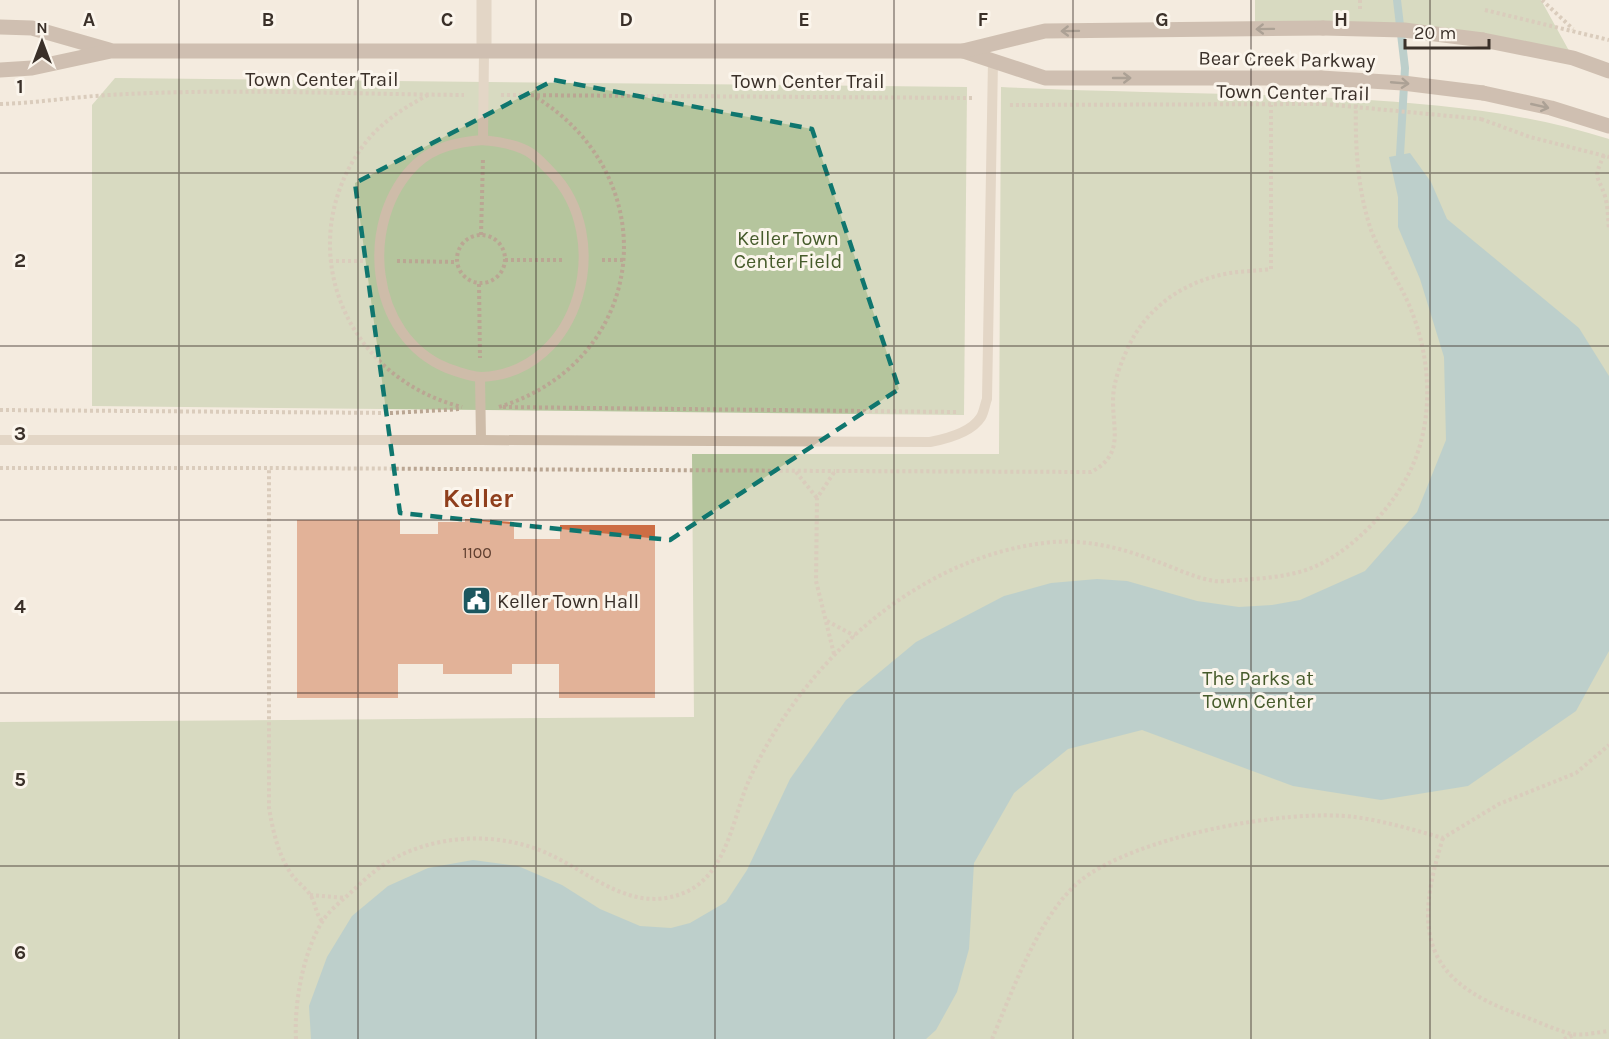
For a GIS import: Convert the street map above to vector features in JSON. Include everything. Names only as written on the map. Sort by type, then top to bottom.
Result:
[{"type":"main road","name":"Bear Creek Parkway","points":[[0,27],[32,28],[111,51]]},
{"type":"main road","name":"Bear Creek Parkway","points":[[0,70],[32,68],[111,51],[963,51],[1045,31],[1323,28],[1404,30],[1483,39],[1573,58],[1609,71]]},
{"type":"main road","name":"Bear Creek Parkway","points":[[963,51],[1045,78],[1321,78],[1403,83],[1483,93],[1551,108],[1609,126]]},
{"type":"street","points":[[484,0],[484,51]]},
{"type":"lane","points":[[483,140],[484,51]]},
{"type":"lane","points":[[0,440],[930,442],[952,438],[981,417],[987,399],[993,61]]},
{"type":"lane","points":[[483,140],[524,149],[556,177],[571,199],[579,221],[585,264],[573,311],[563,332],[545,351],[527,364],[505,374],[480,377],[436,363],[413,346],[398,326],[387,304],[381,281],[380,255],[382,228],[388,208],[400,183],[417,163],[440,148],[483,140]]},
{"type":"lane","points":[[480,377],[481,440]]},
{"type":"path","points":[[1360,0],[1360,12]]},
{"type":"path","points":[[1542,0],[1574,30]]},
{"type":"path","points":[[1485,10],[1609,40]]},
{"type":"path","name":"Town Center Trail","points":[[0,104],[170,93],[970,97],[1011,105],[1323,104],[1481,119],[1530,137],[1609,157]]},
{"type":"path","points":[[297,1039],[295,1018],[300,987],[322,921],[385,864],[406,853],[434,843],[505,840],[540,849],[601,885],[632,896],[665,899],[687,893],[719,861],[729,842],[750,777],[769,741],[834,654],[905,596],[946,574],[1000,552],[1043,543],[1071,541],[1114,547],[1217,581],[1258,579],[1318,565],[1381,518],[1407,479],[1420,441],[1428,383],[1420,333],[1373,235],[1363,202],[1357,168],[1357,93]]},
{"type":"path","points":[[0,468],[1091,472],[1104,465],[1114,447],[1116,429],[1113,400],[1117,374],[1130,342],[1147,316],[1173,294],[1204,280],[1230,273],[1271,269],[1271,105]]},
{"type":"path","points":[[482,235],[483,140]]},
{"type":"path","points":[[1604,155],[1596,173],[1596,180],[1605,196],[1609,230]]},
{"type":"path","points":[[482,235],[501,246],[505,260],[500,275],[487,283],[479,284],[466,279],[457,262],[463,243],[482,235]]},
{"type":"path","points":[[479,284],[480,377]]},
{"type":"path","points":[[499,407],[983,412]]},
{"type":"path","points":[[0,410],[392,412],[480,408]]},
{"type":"path","points":[[269,468],[269,808],[273,832],[284,861],[300,887],[310,895],[345,898]]},
{"type":"path","points":[[834,654],[827,621],[817,591],[817,498],[835,471]]},
{"type":"path","points":[[796,472],[817,498]]},
{"type":"path","points":[[827,621],[855,636]]},
{"type":"path","points":[[1574,1035],[1499,1008],[1445,971],[1431,940],[1426,916],[1430,879],[1443,838],[1499,804],[1576,773],[1609,745]]},
{"type":"path","points":[[992,1039],[1027,955],[1056,910],[1079,882],[1118,857],[1185,836],[1287,816],[1354,817],[1443,838]]},
{"type":"path","points":[[310,895],[315,913],[322,921]]},
{"type":"path","points":[[1564,1039],[1574,1035],[1609,1031]]},
{"type":"highlighted area","points":[[554,80],[812,129],[899,389],[670,540],[400,513],[355,183]]},
{"type":"green space","points":[[1255,0],[1541,0],[1573,58],[1483,40],[1255,29]]},
{"type":"green space","name":"Keller Town Center Field","points":[[115,78],[967,87],[964,415],[92,406],[92,105]]},
{"type":"green space","name":"The Parks at Town Center","points":[[1001,87],[1383,101],[1513,116],[1609,139],[1609,1039],[0,1039],[0,722],[694,717],[692,454],[999,454]]},
{"type":"water","points":[[1410,153],[1431,182],[1447,219],[1579,328],[1609,376],[1609,651],[1576,711],[1468,786],[1381,800],[1293,786],[1142,730],[1068,749],[1014,793],[974,863],[969,949],[957,992],[936,1030],[926,1039],[311,1039],[309,1006],[327,957],[352,916],[388,886],[428,868],[473,860],[518,866],[562,885],[600,909],[640,926],[671,928],[690,923],[726,902],[747,870],[790,779],[846,700],[916,642],[1004,596],[1051,583],[1097,579],[1127,581],[1197,601],[1239,607],[1272,605],[1300,600],[1365,571],[1417,512],[1446,440],[1444,357],[1420,279],[1398,227],[1398,197],[1389,157]]},
{"type":"building","name":"Keller Town Hall","points":[[465,519],[514,522],[514,539],[560,539],[560,525],[655,525],[655,698],[559,698],[559,664],[512,664],[512,674],[443,674],[443,664],[398,664],[398,698],[297,698],[297,520],[400,520],[400,534],[438,534],[438,522],[465,522]]},
{"type":"waterway","points":[[1397,0],[1405,68],[1400,155],[1405,166]]},
{"type":"place","name":"Keller Town Hall","points":[[476,601]]},
{"type":"district","name":"Keller","points":[[478,498]]}]
